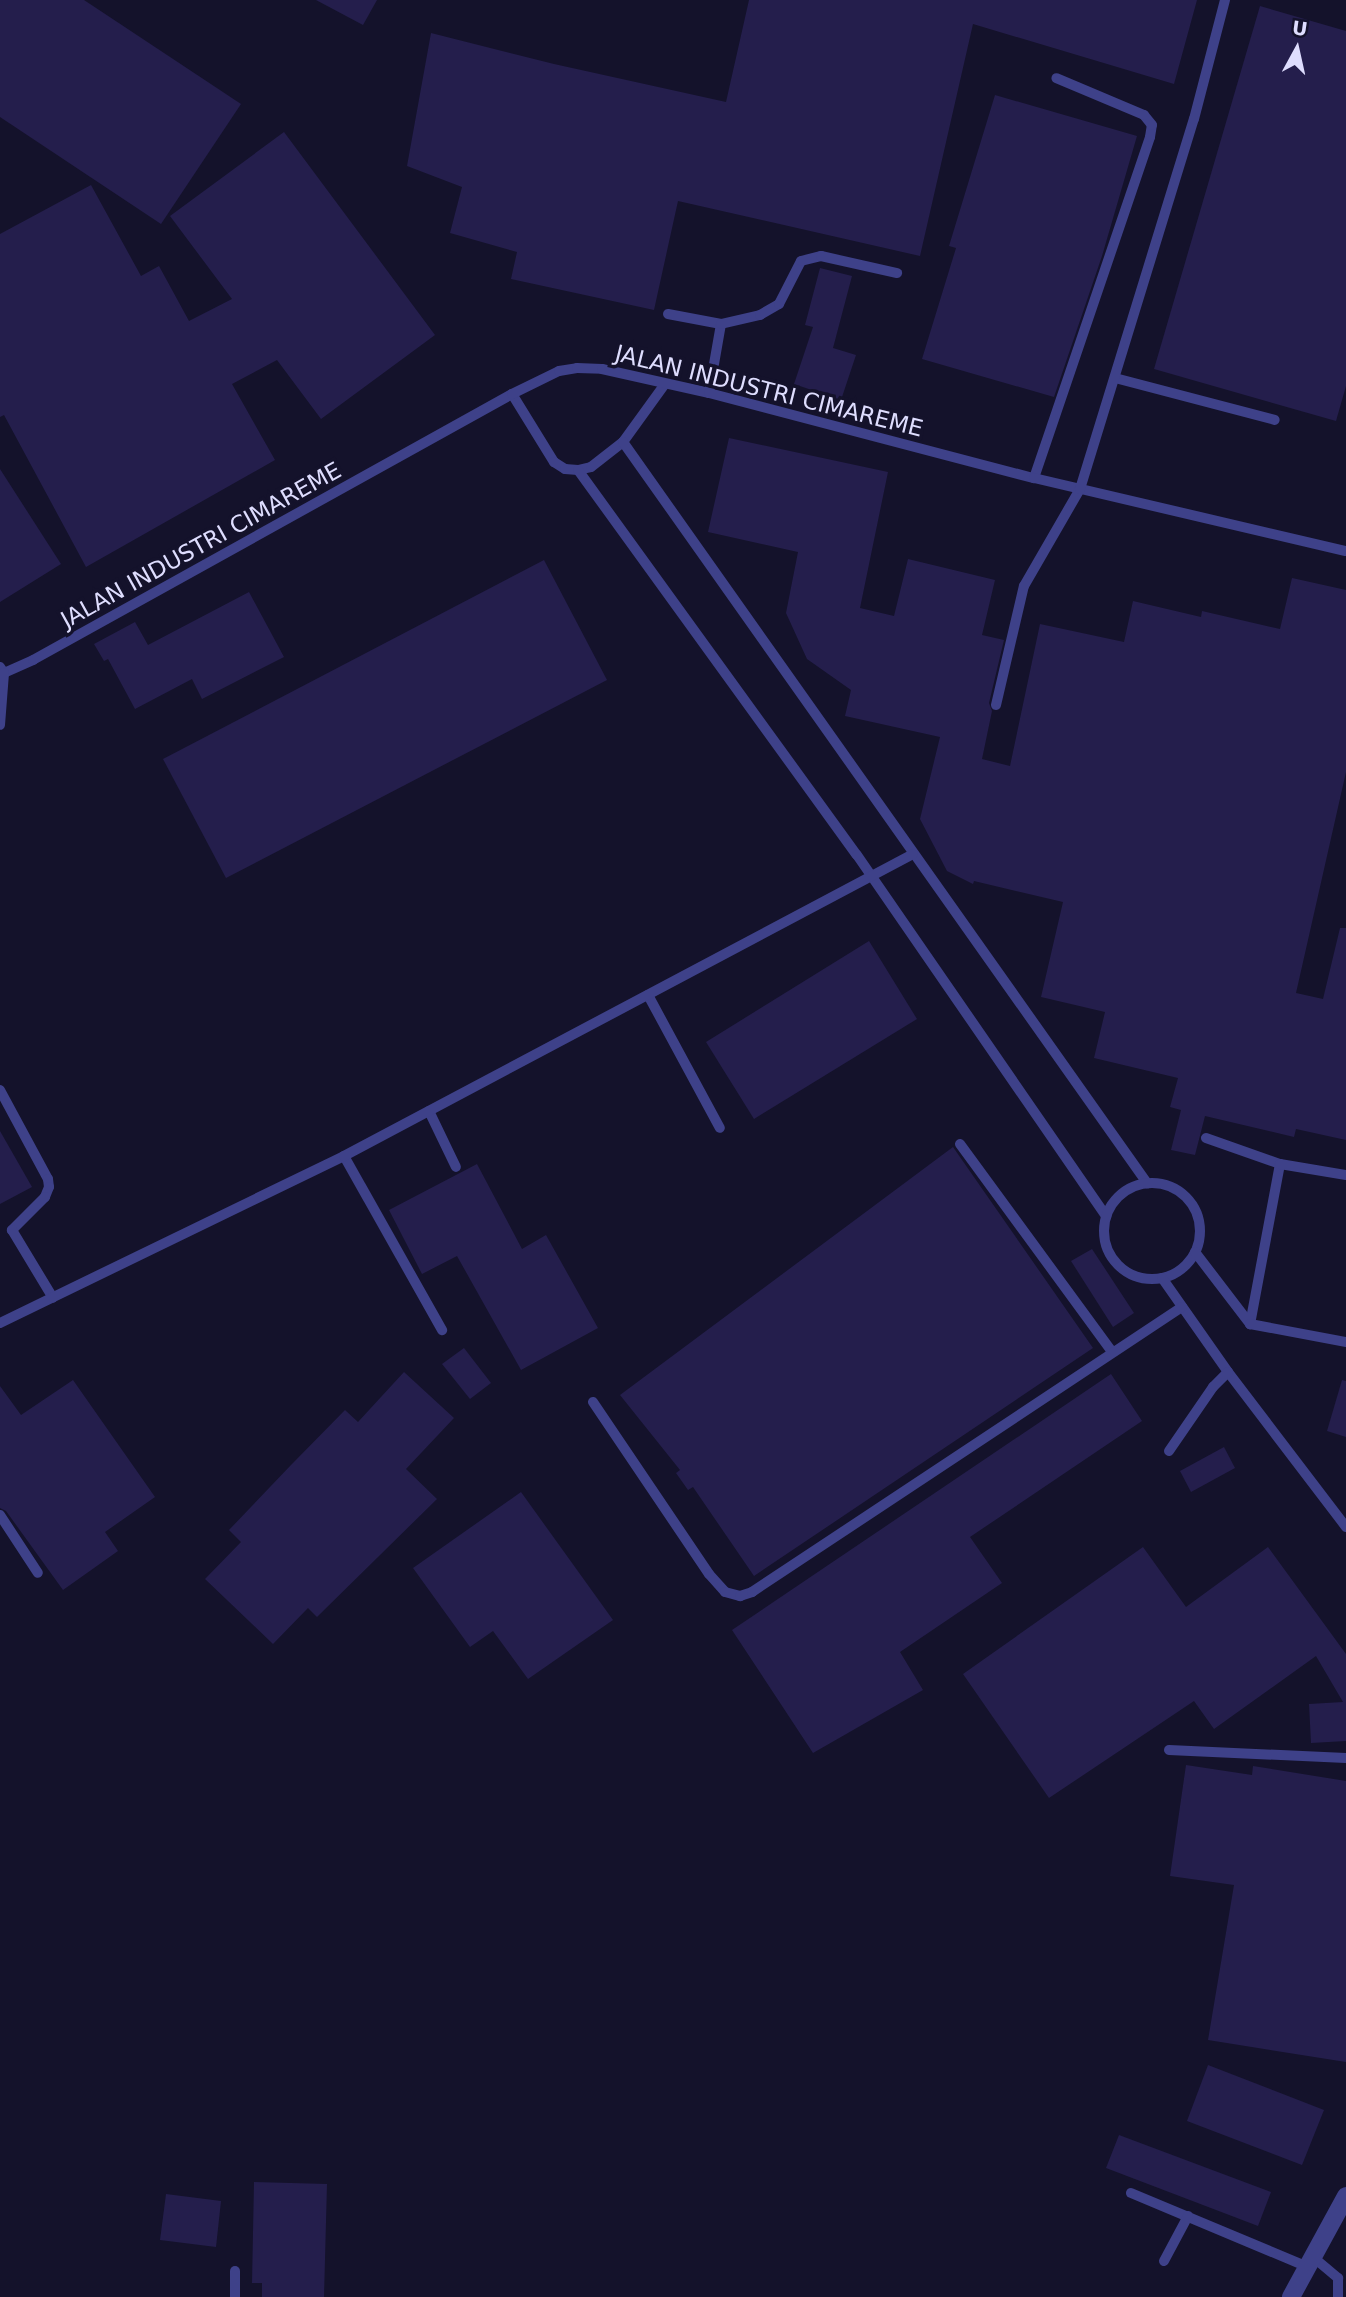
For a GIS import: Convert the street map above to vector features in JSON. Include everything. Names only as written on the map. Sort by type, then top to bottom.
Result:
[{"type":"street","points":[[1291,2297],[1346,2196]]},
{"type":"lane","points":[[996,705],[1024,586],[1080,489],[1194,119],[1225,0]]},
{"type":"lane","points":[[1034,478],[1152,125],[1144,115],[1056,78]]},
{"type":"lane","points":[[668,314],[721,324],[760,315],[779,304],[801,261],[821,256],[897,273]]},
{"type":"lane","points":[[709,393],[721,324]]},
{"type":"lane","name":"JALAN INDUSTRI CIMAREME","points":[[1,671],[33,660],[512,394],[559,371],[577,368],[601,369],[709,393],[1034,478],[1346,551]]},
{"type":"lane","points":[[1115,378],[1275,420]]},
{"type":"lane","points":[[512,394],[554,461],[565,468],[578,470],[591,467],[623,442],[664,384]]},
{"type":"lane","points":[[623,442],[1147,1183]]},
{"type":"lane","points":[[578,470],[872,876],[1106,1216]]},
{"type":"lane","points":[[0,725],[1,671]]},
{"type":"lane","points":[[0,1323],[344,1156],[913,853]]},
{"type":"lane","points":[[648,995],[720,1128]]},
{"type":"lane","points":[[0,1090],[48,1179],[50,1187],[45,1197],[12,1230],[52,1298]]},
{"type":"lane","points":[[429,1111],[456,1167]]},
{"type":"lane","points":[[1206,1138],[1280,1164],[1346,1175]]},
{"type":"lane","points":[[960,1144],[1112,1352]]},
{"type":"lane","points":[[344,1156],[442,1329]]},
{"type":"lane","points":[[1250,1324],[1280,1164]]},
{"type":"lane","points":[[1147,1183],[1167,1185],[1185,1196],[1196,1212],[1200,1232],[1195,1252],[1176,1273],[1162,1278],[1137,1277],[1116,1263],[1104,1241],[1106,1216],[1115,1200],[1129,1188],[1147,1183]]},
{"type":"lane","points":[[1195,1252],[1250,1324],[1346,1342]]},
{"type":"lane","points":[[1162,1278],[1228,1372],[1346,1527]]},
{"type":"lane","points":[[593,1402],[709,1574],[725,1592],[740,1596],[752,1592],[1182,1307]]},
{"type":"lane","points":[[1169,1451],[1213,1387],[1228,1372]]},
{"type":"lane","points":[[0,1515],[38,1573]]},
{"type":"lane","points":[[1169,1749],[1346,1758]]},
{"type":"lane","points":[[1131,2193],[1310,2262],[1338,2278],[1338,2297]]},
{"type":"lane","points":[[1164,2261],[1188,2216]]},
{"type":"lane","points":[[235,2271],[235,2297]]},
{"type":"building","points":[[0,0],[84,0],[241,104],[161,224],[0,117]]},
{"type":"building","points":[[316,0],[377,0],[363,25]]},
{"type":"building","points":[[749,0],[1197,0],[1174,84],[973,24],[920,256],[678,201],[654,310],[511,279],[517,252],[450,233],[462,187],[407,166],[431,33],[554,64],[726,102]]},
{"type":"building","points":[[1260,6],[1346,31],[1346,386],[1336,421],[1154,369]]},
{"type":"building","points":[[995,95],[1137,136],[1102,256],[1054,397],[922,359],[956,248],[949,246]]},
{"type":"building","points":[[284,132],[435,335],[321,419],[277,360],[232,384],[275,460],[86,567],[4,415],[0,417],[0,234],[91,185],[141,276],[159,266],[189,321],[232,299],[170,216]]},
{"type":"building","points":[[820,268],[852,276],[833,348],[856,355],[841,400],[794,384],[813,327],[805,325]]},
{"type":"building","points":[[729,438],[888,472],[860,608],[894,616],[908,559],[995,580],[982,635],[1004,640],[989,703],[992,711],[982,759],[1010,766],[1040,624],[1124,642],[1133,601],[1201,617],[1202,611],[1280,629],[1292,578],[1346,590],[1346,772],[1296,993],[1323,999],[1340,928],[1346,928],[1346,1140],[1296,1129],[1294,1137],[1205,1116],[1195,1155],[1171,1150],[1181,1110],[1170,1107],[1178,1078],[1094,1058],[1105,1012],[1041,997],[1063,902],[974,881],[973,884],[947,871],[920,819],[940,737],[845,716],[851,690],[807,659],[786,613],[798,552],[708,532]]},
{"type":"building","points":[[0,469],[61,564],[0,602]]},
{"type":"building","points":[[544,560],[607,680],[226,878],[163,759]]},
{"type":"building","points":[[249,592],[284,657],[202,699],[192,679],[135,709],[108,659],[104,661],[94,644],[135,622],[148,645]]},
{"type":"building","points":[[869,941],[917,1019],[754,1119],[706,1042]]},
{"type":"building","points":[[0,1131],[32,1187],[0,1204]]},
{"type":"building","points":[[953,1147],[1093,1348],[754,1576],[693,1487],[688,1490],[676,1473],[680,1470],[620,1395]]},
{"type":"building","points":[[477,1164],[522,1249],[546,1235],[598,1328],[521,1370],[457,1256],[422,1274],[389,1210]]},
{"type":"building","points":[[1092,1249],[1134,1313],[1113,1327],[1071,1261]]},
{"type":"building","points":[[464,1348],[491,1383],[470,1399],[442,1364]]},
{"type":"building","points":[[404,1372],[454,1418],[406,1469],[437,1499],[317,1617],[308,1608],[273,1644],[205,1579],[241,1542],[229,1530],[291,1465],[345,1410],[358,1422]]},
{"type":"building","points":[[1111,1374],[1142,1421],[970,1537],[1002,1583],[900,1652],[923,1690],[813,1753],[732,1630]]},
{"type":"building","points":[[73,1380],[155,1497],[105,1532],[118,1551],[63,1590],[6,1511],[0,1508],[0,1386],[21,1415]]},
{"type":"building","points":[[1342,1380],[1346,1381],[1346,1437],[1327,1431]]},
{"type":"building","points":[[1224,1447],[1235,1468],[1191,1492],[1180,1471]]},
{"type":"building","points":[[521,1492],[613,1620],[528,1679],[493,1631],[470,1647],[413,1568]]},
{"type":"building","points":[[1143,1547],[1186,1607],[1268,1547],[1346,1654],[1346,1741],[1311,1743],[1309,1704],[1343,1702],[1316,1656],[1214,1729],[1194,1701],[1049,1798],[963,1674]]},
{"type":"building","points":[[1186,1765],[1252,1775],[1253,1766],[1346,1781],[1346,2062],[1208,2040],[1234,1885],[1170,1876]]},
{"type":"building","points":[[1208,2065],[1324,2110],[1302,2165],[1187,2121]]},
{"type":"building","points":[[1119,2135],[1271,2192],[1258,2226],[1106,2168]]},
{"type":"building","points":[[254,2182],[327,2184],[324,2297],[262,2297],[262,2283],[252,2283]]},
{"type":"building","points":[[166,2194],[221,2201],[216,2247],[160,2240]]}]
